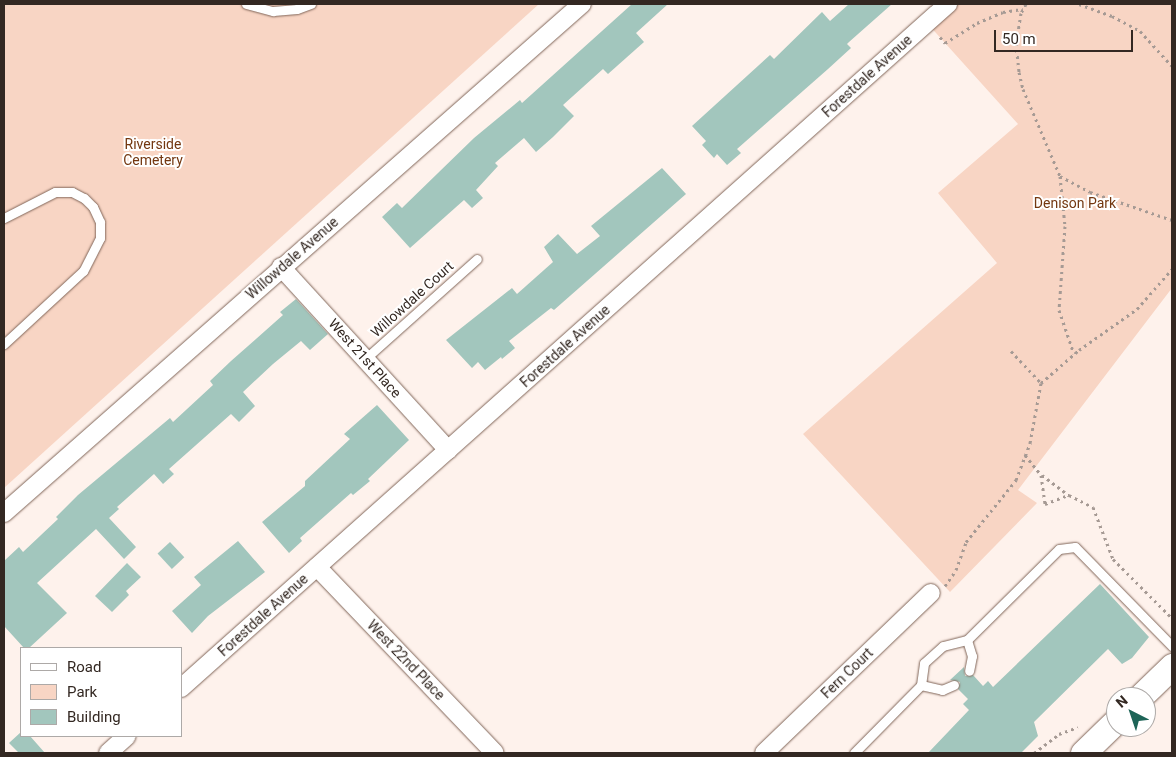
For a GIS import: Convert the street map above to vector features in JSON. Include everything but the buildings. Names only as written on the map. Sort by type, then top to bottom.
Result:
[{"type":"main road","points":[[1150,687],[1172,666]]},
{"type":"main road","points":[[1090,744],[1106,730]]},
{"type":"street","name":"Willowdale Avenue","points":[[4,513],[582,4]]},
{"type":"street","name":"Forestdale Avenue","points":[[182,687],[948,4]]},
{"type":"street","name":"West 21st Place","points":[[282,267],[448,450]]},
{"type":"street","name":"West 22nd Place","points":[[317,567],[495,753]]},
{"type":"street","name":"Fern Court","points":[[764,753],[931,593]]},
{"type":"street","points":[[108,753],[126,737]]},
{"type":"lane","points":[[246,4],[273,11],[297,9],[311,4]]},
{"type":"lane","points":[[4,218],[55,192],[72,192],[84,198],[93,208],[100,222],[100,238],[83,271],[4,344]]},
{"type":"lane","name":"Willowdale Court","points":[[365,359],[477,260]]},
{"type":"lane","points":[[854,753],[921,685],[924,663],[943,646],[967,640],[1059,549],[1075,547],[1172,646]]},
{"type":"lane","points":[[967,640],[972,656],[969,671]]},
{"type":"lane","points":[[921,685],[942,690],[954,685]]},
{"type":"path","points":[[1026,4],[1023,9],[1016,43],[1021,80],[1060,176],[1065,226],[1058,310],[1074,354]]},
{"type":"path","points":[[1079,4],[1112,16],[1140,31],[1172,66]]},
{"type":"path","points":[[940,37],[945,43],[977,23],[1003,12],[1023,9]]},
{"type":"path","points":[[1060,176],[1090,192],[1172,220]]},
{"type":"path","points":[[931,593],[938,593],[951,580],[966,542],[1016,480],[1026,456],[1041,383],[1074,354],[1137,309],[1172,269]]},
{"type":"path","points":[[1011,351],[1041,383]]},
{"type":"path","points":[[1026,456],[1042,475],[1069,495],[1093,507],[1113,560],[1172,618]]},
{"type":"path","points":[[1042,475],[1045,504],[1069,495]]},
{"type":"path","points":[[1034,753],[1059,734],[1090,744]]},
{"type":"green space","name":"Riverside Cemetery","points":[[4,4],[539,4],[4,488]]},
{"type":"green space","name":"Denison Park","points":[[948,4],[1172,4],[1172,288],[1018,490],[1037,503],[950,592],[803,434],[997,263],[938,193],[1018,124],[927,23]]}]
